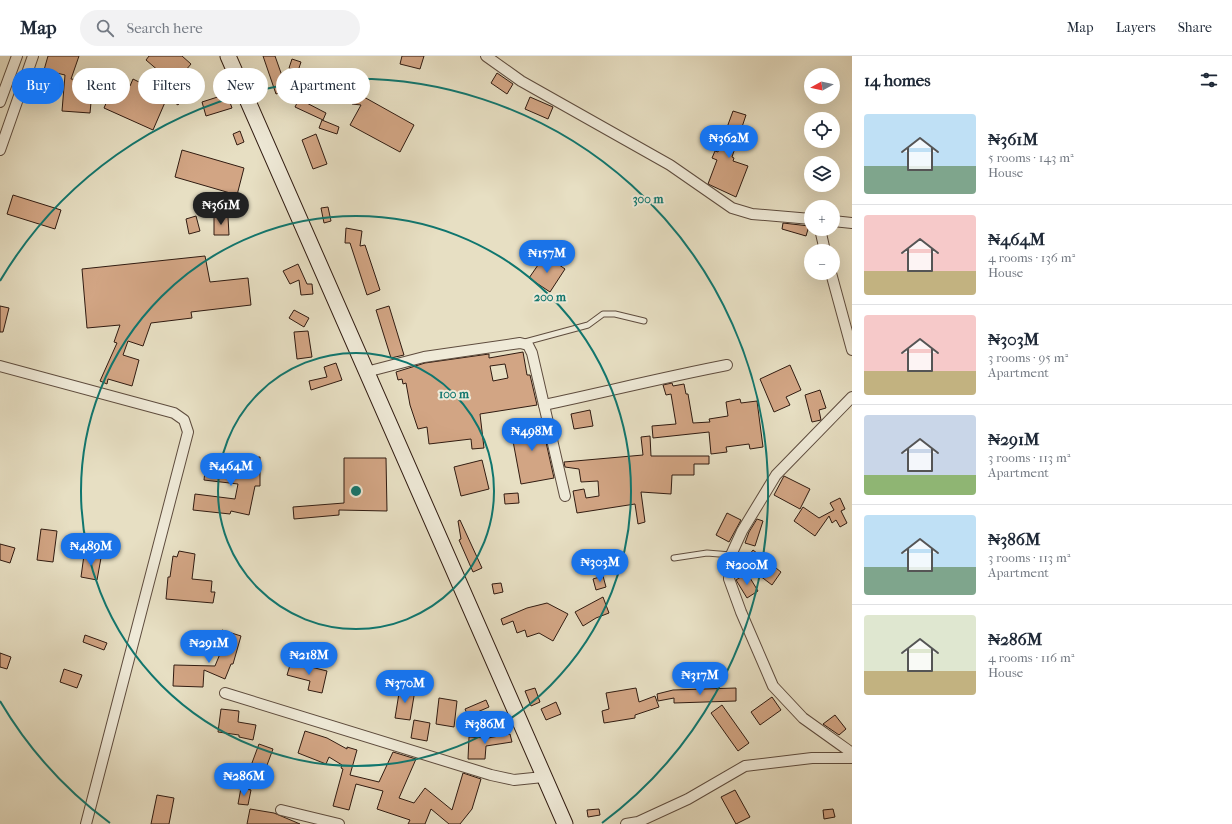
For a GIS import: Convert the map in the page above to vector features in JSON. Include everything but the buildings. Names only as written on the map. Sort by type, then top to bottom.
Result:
[{"type":"main road","points":[[228,56],[543,777],[565,824]]},
{"type":"street","points":[[0,102],[17,56]]},
{"type":"street","points":[[0,150],[33,56]]},
{"type":"street","points":[[486,56],[521,82],[670,165],[732,208],[752,214],[804,218]]},
{"type":"street","points":[[840,222],[852,223]]},
{"type":"street","points":[[833,280],[852,350]]},
{"type":"street","points":[[366,372],[424,357],[520,343],[528,345],[532,353],[565,496]]},
{"type":"street","points":[[544,405],[619,389],[657,378],[727,365]]},
{"type":"street","points":[[0,366],[174,413],[184,420],[188,432],[86,824]]},
{"type":"street","points":[[852,397],[776,475],[742,531],[731,555],[729,579],[741,612],[773,686],[803,718],[852,753]]},
{"type":"street","points":[[226,693],[492,775],[514,780],[543,777]]},
{"type":"street","points":[[626,824],[638,822],[688,800],[745,766],[812,758],[852,758]]},
{"type":"street","points":[[281,810],[339,824]]},
{"type":"lane","points":[[520,343],[588,325],[603,314],[615,314],[644,321]]},
{"type":"lane","points":[[674,558],[708,553],[731,555]]}]
